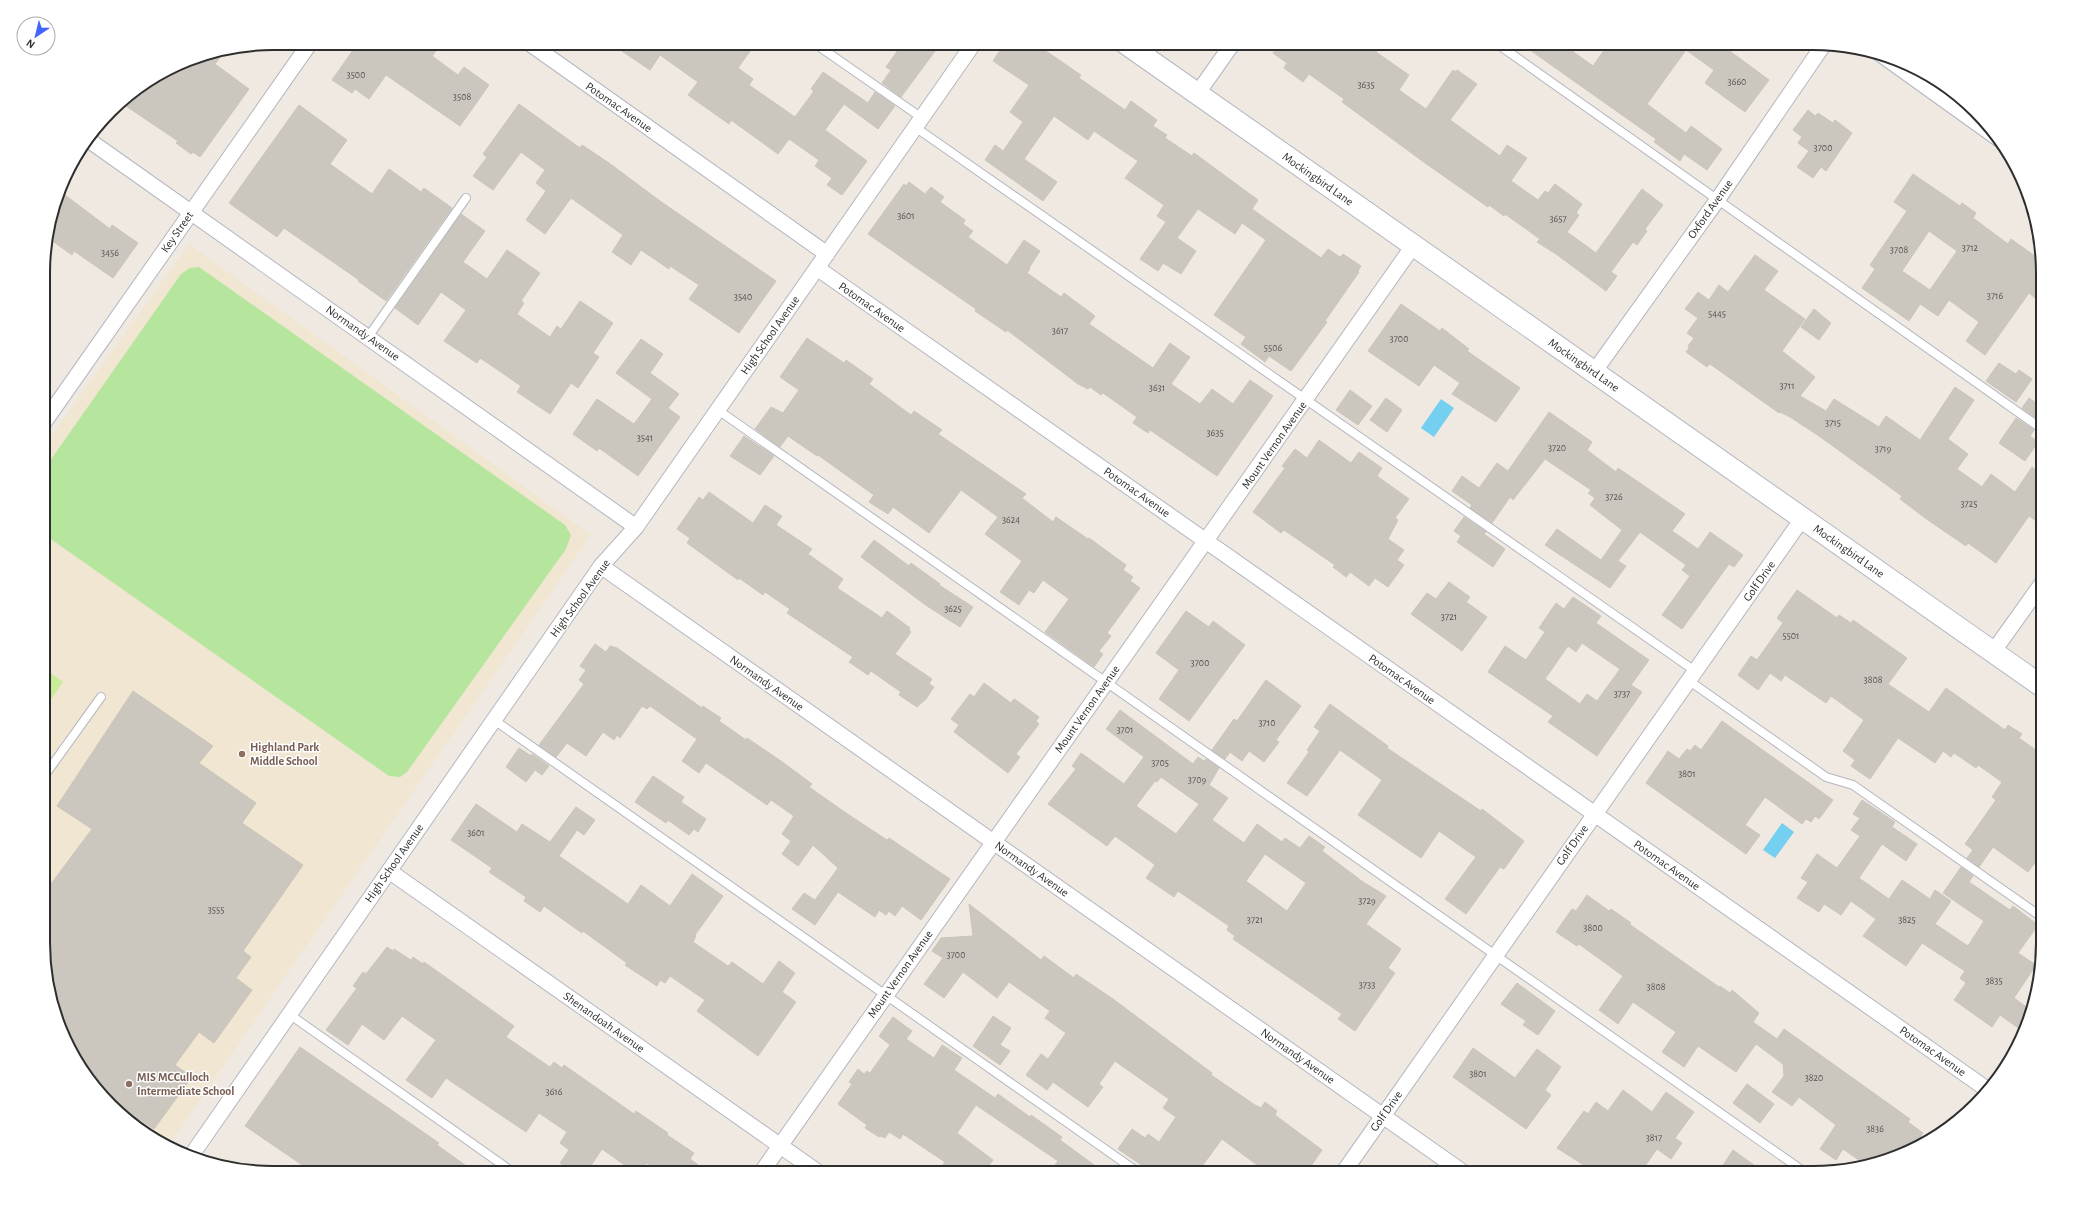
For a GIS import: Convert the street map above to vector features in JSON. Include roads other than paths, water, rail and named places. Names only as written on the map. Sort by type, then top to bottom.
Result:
[{"type":"main road","name":"Mockingbird Lane","points":[[1135,50],[2036,683]]},
{"type":"street","name":"Key Street","points":[[50,414],[305,50]]},
{"type":"street","name":"Potomac Avenue","points":[[539,50],[827,254]]},
{"type":"street","name":"High School Avenue","points":[[194,1151],[601,566],[636,526],[969,50]]},
{"type":"street","points":[[1197,94],[1228,50]]},
{"type":"street","name":"Oxford Avenue","points":[[1594,372],[1718,199],[1820,50]]},
{"type":"street","points":[[1897,67],[1980,124]]},
{"type":"street","name":"Normandy Avenue","points":[[92,143],[636,526]]},
{"type":"street","name":"Mount Vernon Avenue","points":[[766,1166],[993,841],[1413,246]]},
{"type":"street","name":"Potomac Avenue","points":[[817,268],[1984,1087]]},
{"type":"street","name":"Golf Drive","points":[[1348,1166],[1382,1115],[1802,519]]},
{"type":"street","name":"Normandy Avenue","points":[[601,566],[1454,1166]]},
{"type":"street","points":[[1993,652],[2036,591]]},
{"type":"street","name":"Shenandoah Avenue","points":[[389,871],[809,1166]]},
{"type":"lane","points":[[823,50],[918,123],[1691,676],[1826,777],[1853,786],[2036,914]]},
{"type":"lane","points":[[1506,50],[2036,424]]},
{"type":"lane","points":[[368,337],[466,198]]},
{"type":"lane","points":[[718,410],[1797,1166]]},
{"type":"lane","points":[[50,768],[101,697]]},
{"type":"lane","points":[[494,720],[1129,1166]]},
{"type":"lane","points":[[289,1014],[504,1166]]},
{"type":"water","points":[[1441,399],[1454,408],[1434,437],[1421,428]]},
{"type":"water","points":[[1782,823],[1794,832],[1775,858],[1763,850]]},
{"type":"place","name":"Highland Park Middle School","points":[[242,754]]},
{"type":"place","name":"MIS MCCulloch Intermediate School","points":[[129,1084]]}]
